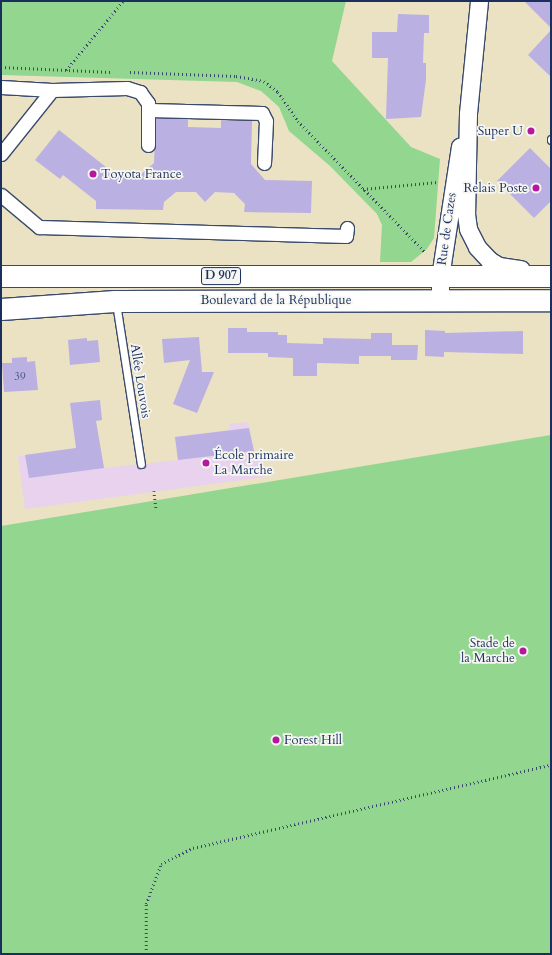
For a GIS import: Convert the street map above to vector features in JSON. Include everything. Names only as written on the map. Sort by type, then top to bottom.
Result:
[{"type":"main road","name":"Boulevard de la République","points":[[1,276],[551,276]]},
{"type":"main road","name":"Boulevard de la République","points":[[1,309],[115,301],[472,298],[551,300]]},
{"type":"street","name":"Rue de Cazes","points":[[479,1],[468,113],[466,214],[468,229],[477,247],[489,260],[499,266],[551,273]]},
{"type":"street","points":[[1,87],[52,90],[127,88],[140,92],[148,103],[148,145]]},
{"type":"street","points":[[1,154],[52,90]]},
{"type":"street","points":[[149,110],[262,113],[266,121],[264,163]]},
{"type":"street","name":"Rue de Cazes","points":[[440,299],[440,277],[453,187],[468,113]]},
{"type":"street","points":[[1,195],[39,227],[346,236],[347,228]]},
{"type":"street","points":[[472,298],[488,277],[477,247]]},
{"type":"lane","name":"Allée Louvois","points":[[115,301],[141,464]]},
{"type":"path","points":[[1,67],[66,70],[123,1]]},
{"type":"path","points":[[431,252],[429,256],[362,189],[442,181],[442,189]]},
{"type":"path","points":[[154,491],[156,508]]},
{"type":"path","points":[[146,954],[146,904],[162,864],[193,848],[551,765]]},
{"type":"shaded area","name":"École primaire La Marche","points":[[248,422],[254,451],[262,452],[265,477],[25,509],[18,456],[100,445],[104,468],[178,460],[175,437],[230,430],[229,424]]},
{"type":"green space","points":[[1,1],[346,1],[332,61],[411,147],[440,159],[434,238],[427,249],[411,262],[380,262],[382,225],[377,214],[330,166],[289,131],[279,107],[261,91],[237,82],[1,75]]},
{"type":"green space","name":"Forest Hill","points":[[551,435],[551,954],[1,954],[1,526]]},
{"type":"building","points":[[524,1],[551,1],[551,28]]},
{"type":"building","points":[[398,14],[429,15],[429,33],[424,33],[423,63],[426,63],[426,80],[421,117],[386,119],[388,58],[372,58],[372,32],[397,32]]},
{"type":"building","points":[[551,30],[551,77],[528,55]]},
{"type":"building","points":[[156,118],[188,119],[188,127],[221,128],[221,120],[252,121],[251,164],[265,180],[312,181],[311,213],[244,212],[245,204],[234,193],[215,192],[205,202],[196,192],[176,192],[164,202],[163,210],[96,209],[96,201],[63,175],[60,179],[35,160],[59,130],[116,175],[139,176],[154,163]]},
{"type":"building","points":[[530,148],[551,169],[551,201],[534,218],[497,181]]},
{"type":"building","points":[[228,328],[247,328],[247,332],[278,332],[278,335],[287,335],[287,343],[323,344],[323,338],[371,339],[371,333],[392,333],[392,345],[418,345],[417,360],[391,360],[391,356],[359,356],[359,364],[317,363],[317,376],[293,376],[293,358],[268,357],[268,353],[228,353]]},
{"type":"building","points":[[425,330],[445,331],[445,333],[523,331],[523,354],[444,352],[444,357],[425,356]]},
{"type":"building","points":[[199,337],[202,372],[214,372],[197,413],[173,404],[190,360],[164,363],[162,339]]},
{"type":"building","points":[[87,338],[87,341],[98,340],[100,362],[70,365],[68,340]]},
{"type":"building","points":[[27,357],[27,362],[35,361],[38,390],[4,392],[2,363],[12,363],[12,358]]},
{"type":"building","points":[[100,400],[102,420],[96,421],[104,468],[29,478],[25,455],[76,448],[70,403]]},
{"type":"building","points":[[249,428],[254,451],[178,460],[175,437]]},
{"type":"place","name":"Super U","points":[[531,131]]},
{"type":"place","name":"Toyota France","points":[[93,174]]},
{"type":"place","name":"Relais Poste","points":[[536,188]]},
{"type":"place","name":"École primaire La Marche","points":[[206,463]]},
{"type":"place","name":"Stade de la Marche","points":[[523,651]]},
{"type":"place","name":"Forest Hill","points":[[276,740]]}]
